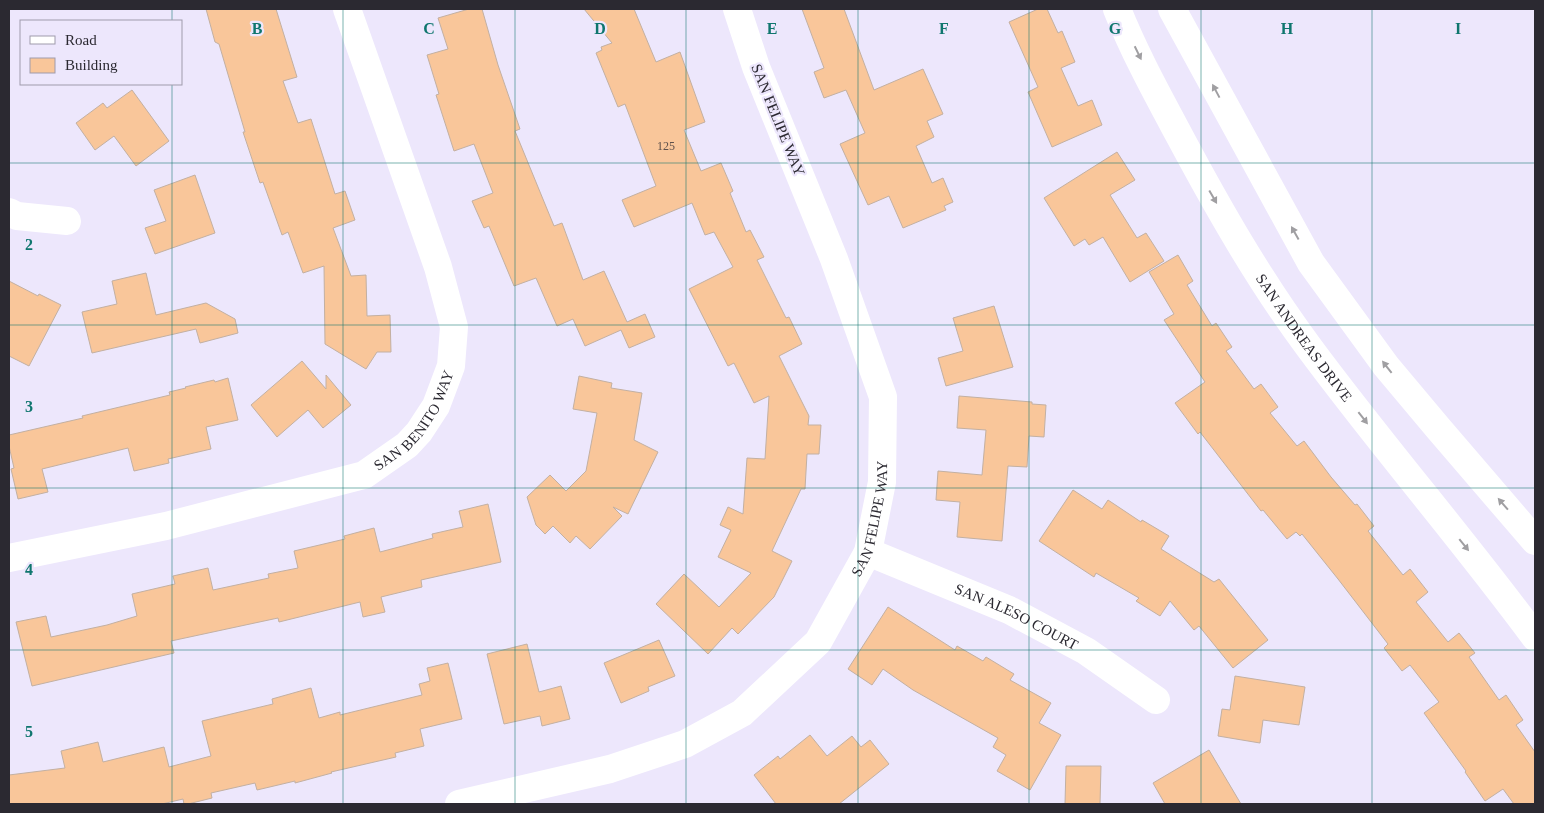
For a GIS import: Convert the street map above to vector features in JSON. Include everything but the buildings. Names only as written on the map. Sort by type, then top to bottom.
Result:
[{"type":"street","name":"SAN BENITO WAY","points":[[9,558],[166,526],[364,475],[407,445],[419,432],[436,406],[451,366],[454,326],[438,266],[347,9]]},
{"type":"street","name":"SAN FELIPE WAY","points":[[459,804],[619,766],[685,744],[742,713],[818,642],[868,552],[882,482],[884,396],[834,259],[756,67],[737,9]]},
{"type":"street","name":"SAN ANDREAS DRIVE","points":[[1117,9],[1162,102],[1247,256],[1307,345],[1535,637]]},
{"type":"street","points":[[1172,9],[1311,263],[1386,366],[1535,541]]},
{"type":"street","points":[[9,212],[17,216],[67,221]]},
{"type":"street","name":"SAN ALESO COURT","points":[[868,552],[1009,610],[1086,651],[1156,700]]}]
